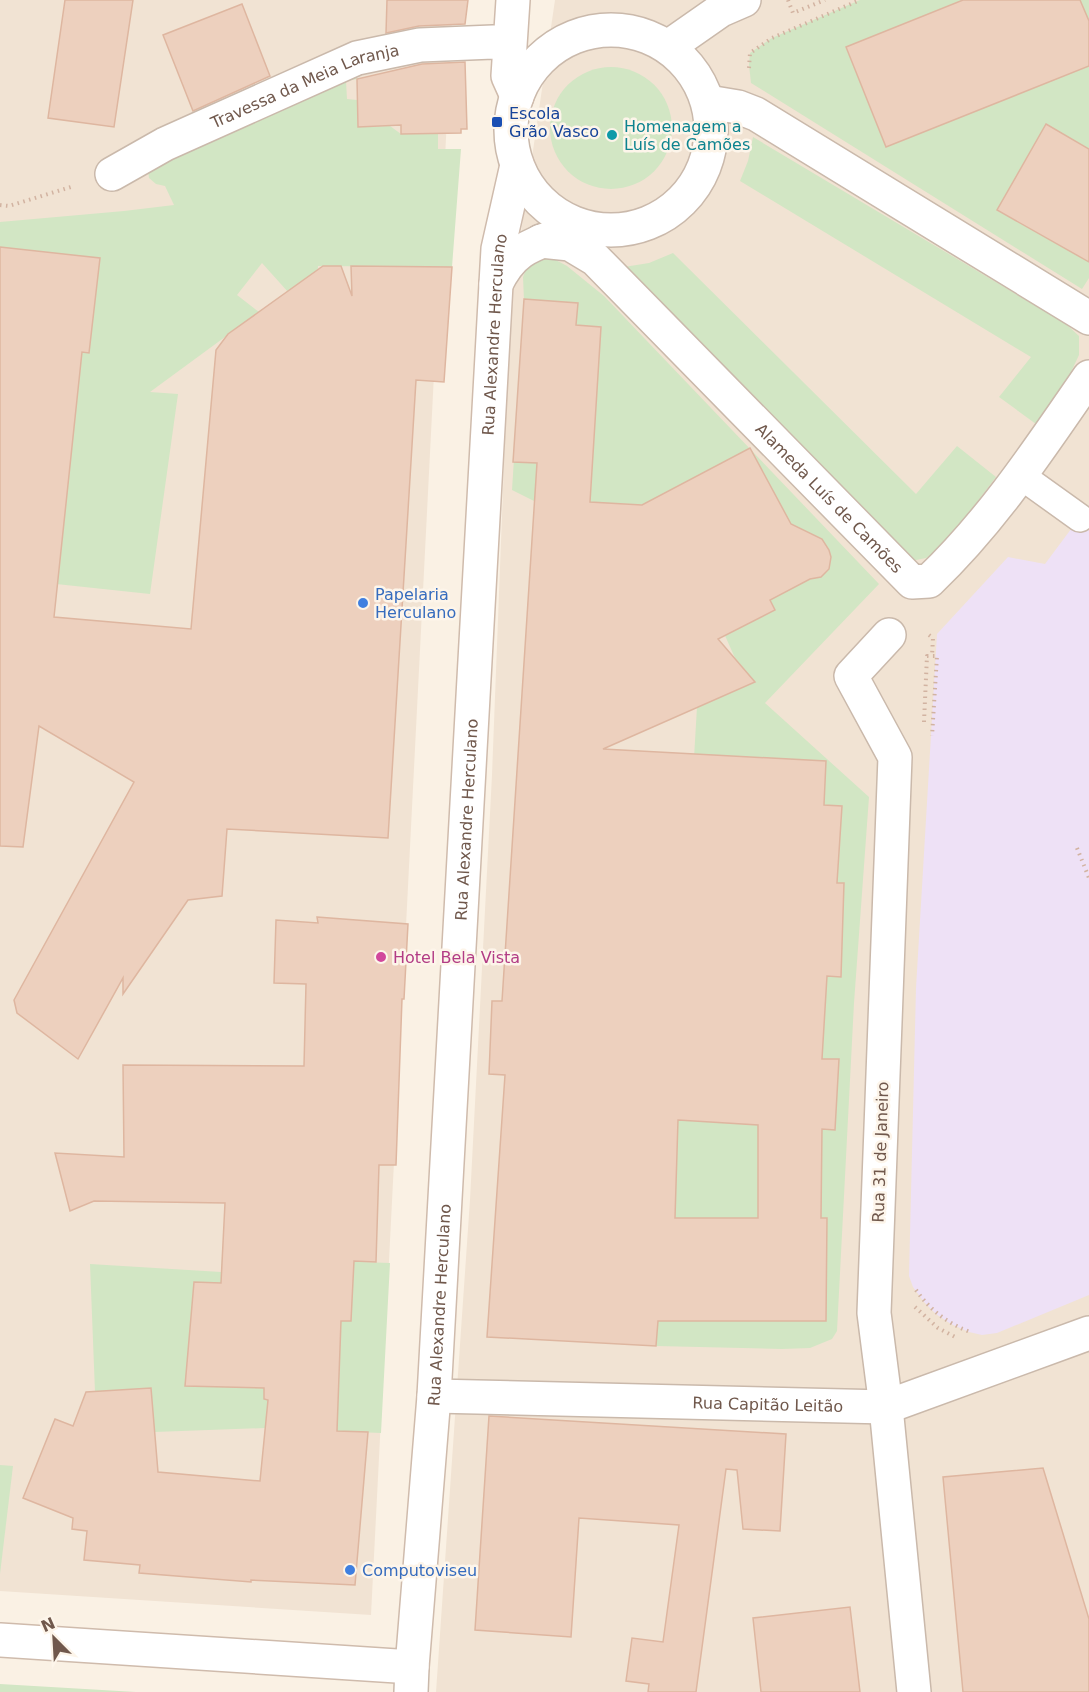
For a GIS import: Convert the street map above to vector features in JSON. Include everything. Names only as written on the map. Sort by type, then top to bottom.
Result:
[{"type":"street","points":[[513,0],[507,75],[517,96]]},
{"type":"street","points":[[668,46],[721,10],[744,0]]},
{"type":"street","points":[[496,284],[504,267],[519,252],[541,241],[560,234],[580,237],[600,230],[624,229],[648,223],[670,211],[688,194],[702,174],[710,151],[712,126],[708,102],[699,81],[686,62],[668,46],[645,35],[619,30],[593,32],[568,39],[546,53],[534,66],[517,96],[512,119],[512,142],[517,165],[527,184],[540,201],[580,237]]},
{"type":"street","name":"Travessa da Meia Laranja","points":[[112,174],[165,144],[357,58],[420,45],[509,43]]},
{"type":"street","points":[[708,102],[738,107],[756,114],[1089,318]]},
{"type":"street","name":"Rua Alexandre Herculano","points":[[412,1680],[434,1396],[498,249],[517,165]]},
{"type":"street","name":"Alameda Luís de Camões","points":[[580,237],[595,260],[912,582],[929,581],[952,559],[1020,475],[1089,377]]},
{"type":"street","name":"Rua 31 de Janeiro","points":[[889,635],[851,676],[895,757],[874,1313],[886,1407],[914,1692]]},
{"type":"street","name":"Rua Capitão Leitão","points":[[434,1396],[886,1407],[1089,1333]]},
{"type":"street","points":[[0,1640],[412,1680]]},
{"type":"lane","points":[[1020,475],[1080,518]]},
{"type":"path","points":[[788,0],[793,13],[825,0]]},
{"type":"path","points":[[750,74],[750,53],[772,38],[860,0]]},
{"type":"path","points":[[0,205],[9,206],[112,174]]},
{"type":"path","points":[[924,724],[927,656],[937,656],[932,739]]},
{"type":"path","points":[[1077,848],[1089,878]]},
{"type":"path","points":[[913,1287],[936,1314],[951,1324],[975,1334]]},
{"type":"path","points":[[910,1300],[921,1314],[938,1328],[964,1340]]},
{"type":"shaded area","points":[[0,0],[453,0],[371,1615],[0,1591]]},
{"type":"shaded area","points":[[555,0],[1089,0],[1089,1692],[436,1692],[470,1200],[492,775],[510,308]]},
{"type":"shaded area","points":[[1089,505],[1089,1295],[997,1333],[982,1335],[951,1324],[936,1314],[913,1287],[909,1276],[916,988],[937,634],[1008,557],[1045,564]]},
{"type":"green space","points":[[860,0],[1089,0],[1089,278],[1082,289],[751,83],[750,53],[772,38]]},
{"type":"green space","points":[[611,67],[634,72],[645,77],[654,85],[662,94],[667,105],[672,128],[667,151],[662,162],[654,171],[645,179],[634,184],[611,189],[588,184],[577,179],[568,171],[560,162],[555,151],[550,128],[555,105],[560,94],[568,85],[577,77],[588,72]]},
{"type":"green space","points":[[356,73],[357,79],[346,81],[347,99],[357,100],[358,127],[390,126],[401,134],[438,133],[438,149],[461,149],[452,267],[318,266],[315,322],[262,263],[237,295],[259,312],[150,392],[178,394],[150,594],[0,578],[0,222],[174,205],[165,186],[156,184],[149,178],[148,170]]},
{"type":"green space","points":[[753,137],[1066,324],[1079,336],[1079,355],[1071,372],[1036,424],[999,397],[1031,357],[740,181],[748,161]]},
{"type":"green space","points":[[673,253],[916,494],[957,446],[996,477],[942,548],[926,558],[911,561],[624,267],[649,263]]},
{"type":"green space","points":[[552,258],[567,266],[604,296],[879,584],[765,703],[869,797],[854,1003],[837,1331],[832,1339],[810,1348],[656,1346],[660,1288],[672,1287],[678,1120],[704,1121],[688,860],[697,707],[754,681],[735,658],[667,505],[534,501],[512,490],[524,300],[523,277],[528,265],[537,260]]},
{"type":"green space","points":[[222,1257],[390,1263],[381,1433],[265,1428],[154,1432],[95,1392],[90,1264],[221,1272]]},
{"type":"green space","points":[[0,1465],[13,1466],[0,1574]]},
{"type":"green space","points":[[0,1684],[136,1692],[0,1692]]},
{"type":"building","points":[[65,0],[133,0],[114,127],[48,118]]},
{"type":"building","points":[[387,0],[468,0],[465,24],[419,26],[386,33]]},
{"type":"building","points":[[963,0],[1080,0],[1089,21],[1089,66],[886,147],[846,47]]},
{"type":"building","points":[[242,4],[270,76],[193,111],[163,35]]},
{"type":"building","points":[[465,62],[467,129],[461,129],[461,133],[401,134],[401,125],[358,127],[357,79],[422,64]]},
{"type":"building","points":[[1046,124],[1089,149],[1089,262],[997,210]]},
{"type":"building","points":[[0,247],[100,258],[89,353],[82,352],[54,617],[191,629],[216,350],[228,334],[323,266],[341,266],[352,296],[351,266],[452,267],[444,382],[416,380],[388,838],[227,829],[222,896],[188,900],[123,994],[123,978],[78,1059],[17,1013],[14,1000],[134,782],[39,726],[23,847],[0,846]]},
{"type":"building","points":[[524,299],[578,303],[576,325],[601,327],[590,502],[642,505],[750,448],[791,524],[822,539],[829,550],[831,557],[829,569],[821,577],[810,579],[770,600],[775,610],[718,639],[755,682],[603,749],[826,761],[824,805],[842,806],[837,883],[844,883],[841,977],[827,976],[822,1059],[839,1059],[835,1130],[822,1129],[821,1218],[827,1218],[826,1321],[658,1321],[656,1346],[487,1337],[505,1075],[489,1074],[492,1001],[502,1001],[537,463],[513,462]],"holes":[[[678,1120],[758,1125],[758,1218],[675,1218]]]},
{"type":"building","points":[[317,917],[408,924],[404,999],[402,999],[396,1165],[379,1165],[376,1262],[354,1261],[351,1321],[341,1321],[337,1431],[368,1432],[355,1585],[251,1580],[251,1582],[139,1573],[140,1565],[84,1560],[87,1531],[72,1529],[73,1518],[23,1498],[55,1419],[73,1426],[86,1392],[151,1388],[158,1472],[260,1481],[268,1400],[264,1399],[264,1388],[185,1386],[194,1282],[221,1283],[225,1203],[94,1201],[70,1211],[55,1153],[124,1157],[123,1065],[304,1066],[306,984],[274,983],[276,920],[318,923]]},
{"type":"building","points":[[489,1416],[786,1434],[780,1531],[743,1529],[737,1470],[726,1469],[696,1692],[648,1692],[649,1684],[626,1681],[632,1638],[663,1642],[679,1525],[579,1518],[571,1637],[475,1630]]},
{"type":"building","points":[[1043,1468],[1089,1619],[1089,1692],[963,1692],[943,1477]]},
{"type":"building","points":[[850,1607],[860,1692],[761,1692],[753,1618]]},
{"type":"place","name":"Escola Grão Vasco","points":[[497,122]]},
{"type":"place","name":"Homenagem a Luís de Camões","points":[[612,135]]},
{"type":"place","name":"Papelaria Herculano","points":[[363,603]]},
{"type":"place","name":"Hotel Bela Vista","points":[[381,957]]},
{"type":"place","name":"Computoviseu","points":[[350,1570]]}]
